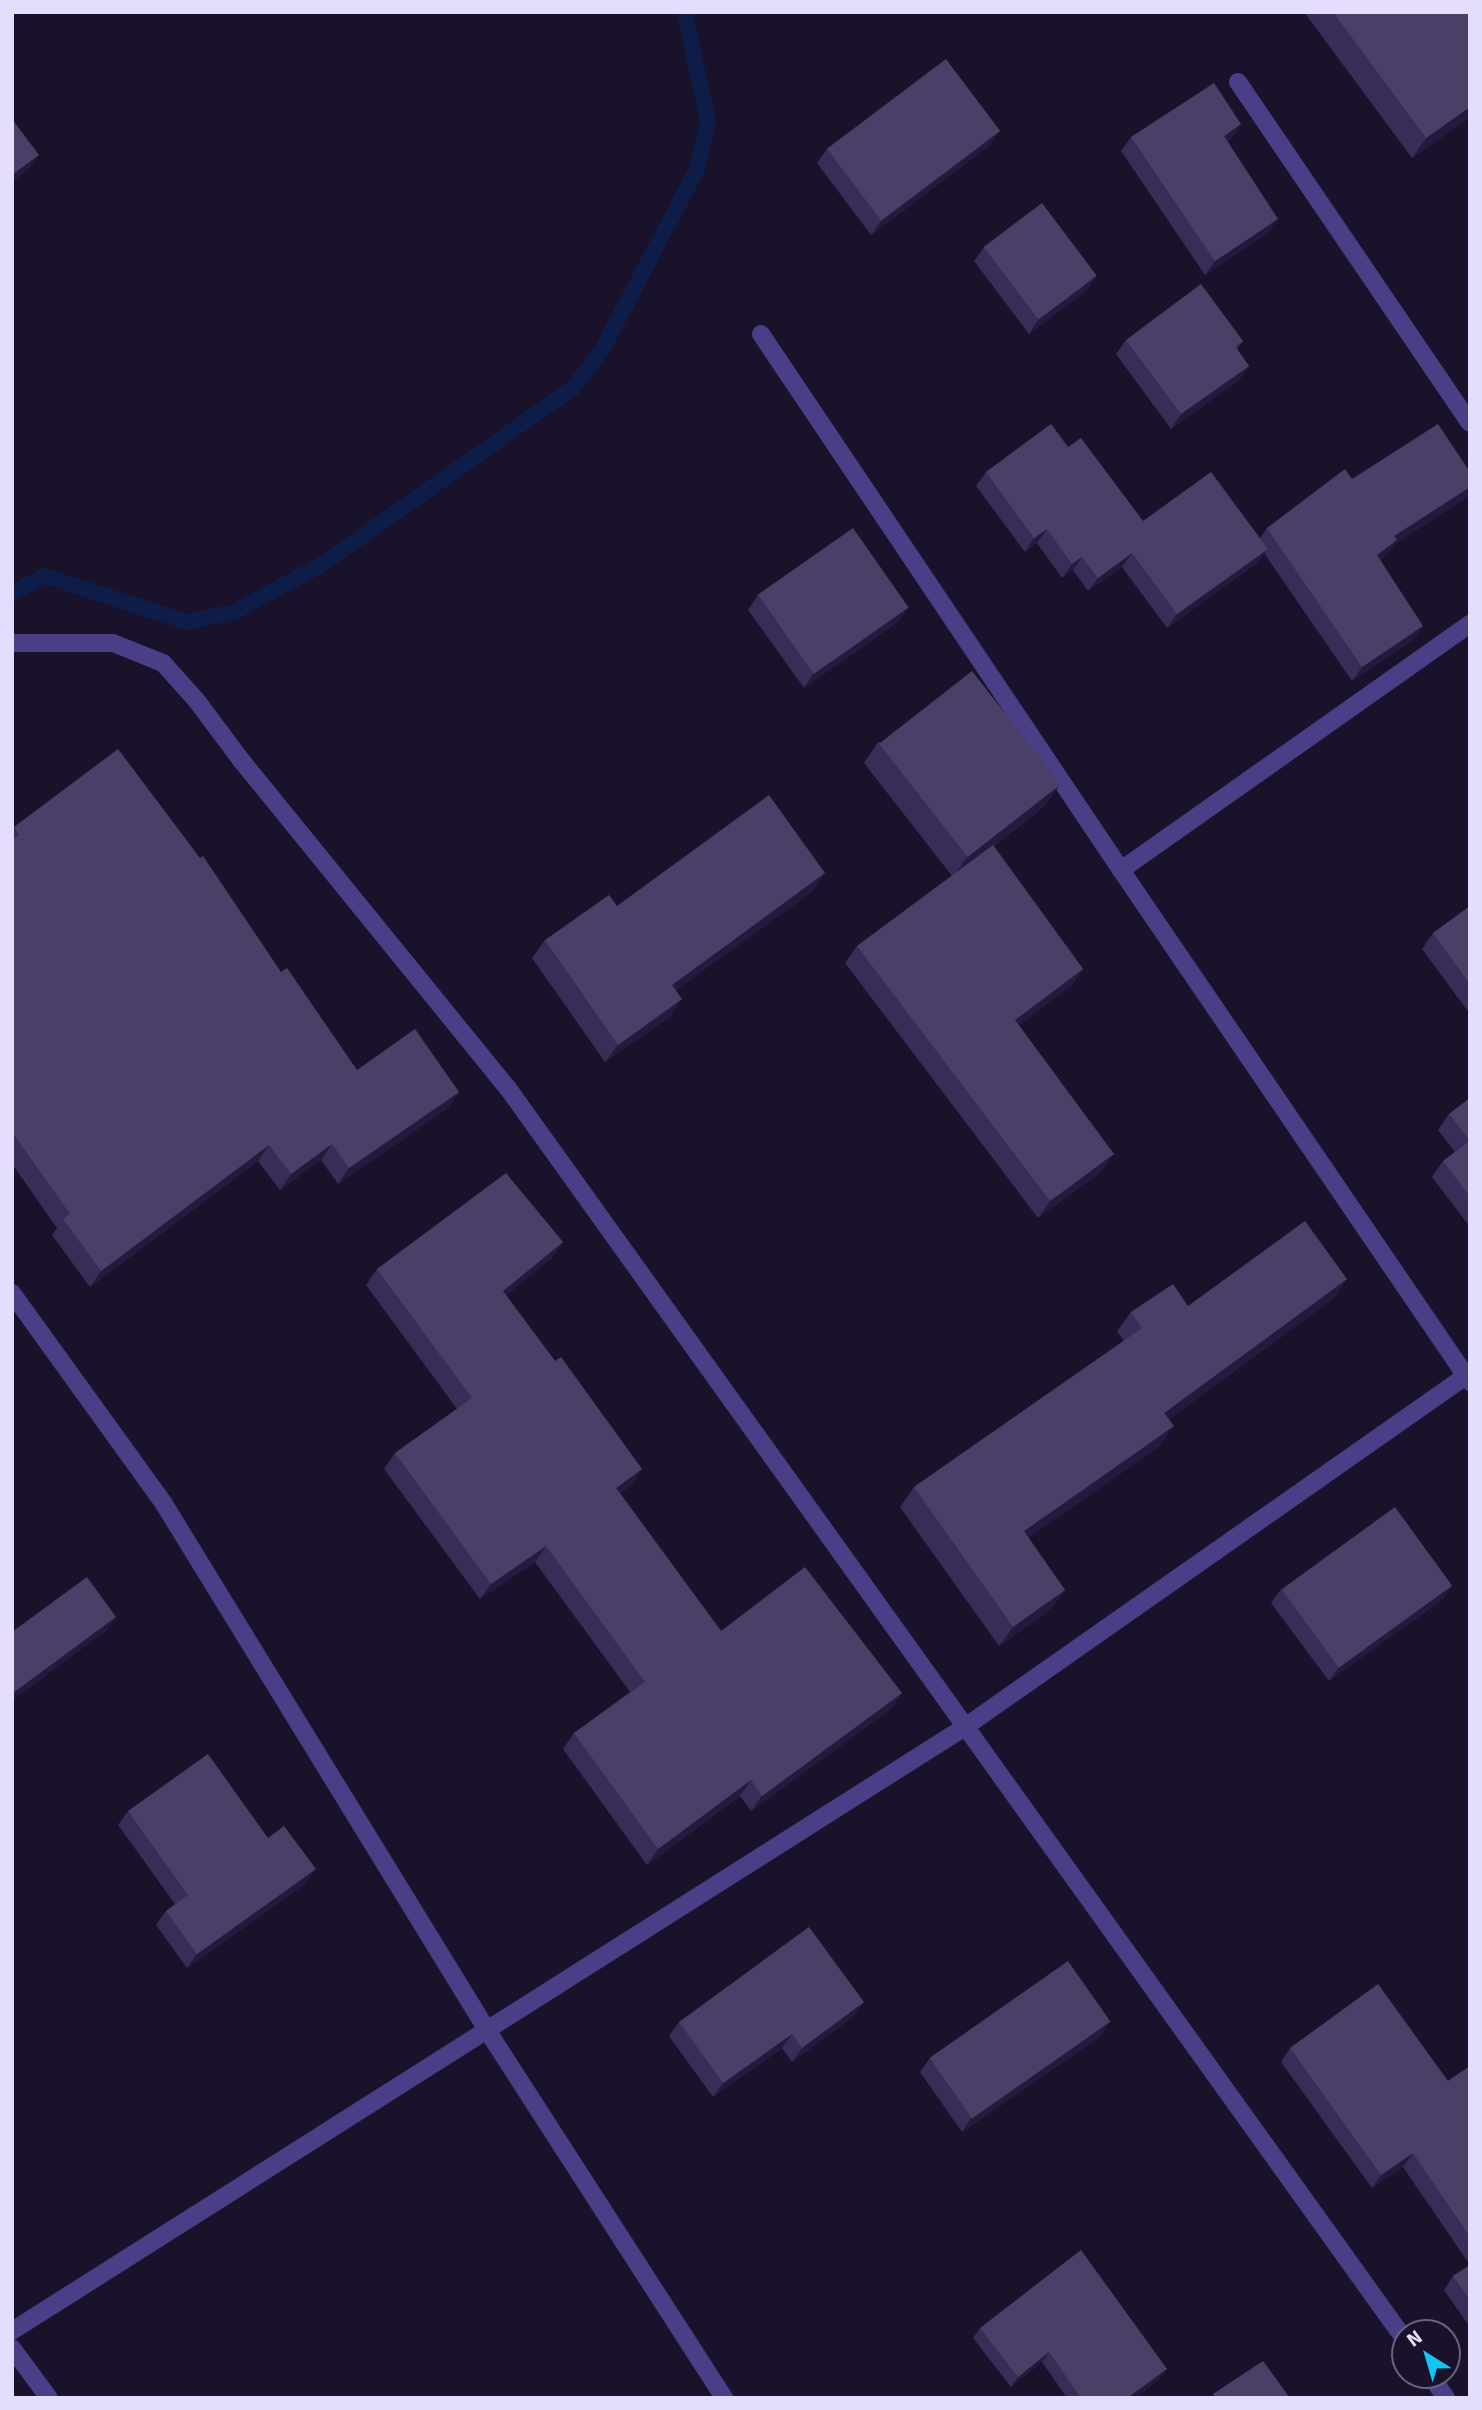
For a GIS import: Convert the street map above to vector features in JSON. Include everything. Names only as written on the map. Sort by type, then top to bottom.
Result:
[{"type":"street","points":[[1238,82],[1470,423]]},
{"type":"street","points":[[12,2332],[965,1727],[1468,1377],[1121,870],[761,334]]},
{"type":"street","points":[[1121,870],[1470,624]]},
{"type":"street","points":[[12,643],[113,643],[163,663],[197,701],[241,760],[507,1087],[1391,2320]]},
{"type":"street","points":[[12,1293],[164,1504],[487,2030],[724,2398]]},
{"type":"street","points":[[12,2348],[49,2398]]},
{"type":"building","points":[[1333,12],[1470,12],[1470,107],[1426,138]]},
{"type":"building","points":[[946,59],[1000,131],[881,221],[827,149]]},
{"type":"building","points":[[1214,83],[1241,124],[1224,136],[1278,219],[1215,261],[1131,137]]},
{"type":"building","points":[[12,119],[39,155],[12,175]]},
{"type":"building","points":[[1042,203],[1097,276],[1038,320],[984,247]]},
{"type":"building","points":[[1201,284],[1243,341],[1235,346],[1249,366],[1181,414],[1126,340]]},
{"type":"building","points":[[1051,424],[1068,447],[1081,438],[1143,521],[1211,472],[1268,549],[1177,614],[1132,553],[1098,578],[1082,557],[1072,564],[1047,529],[1034,538],[986,472]]},
{"type":"building","points":[[1438,424],[1470,472],[1470,487],[1394,536],[1397,540],[1377,555],[1423,626],[1362,667],[1267,528],[1345,469],[1352,479]]},
{"type":"building","points":[[853,528],[909,607],[814,674],[758,595]]},
{"type":"building","points":[[972,671],[1061,784],[968,857],[879,744]]},
{"type":"building","points":[[118,749],[200,858],[203,856],[281,972],[287,968],[357,1070],[415,1029],[459,1092],[349,1168],[332,1144],[291,1174],[269,1145],[101,1271],[63,1219],[70,1214],[12,1132],[12,840],[19,835],[14,827]]},
{"type":"building","points":[[769,795],[825,873],[672,985],[682,999],[618,1045],[545,940],[609,895],[617,906]]},
{"type":"building","points":[[993,845],[1083,969],[1015,1020],[1114,1154],[1050,1201],[857,946]]},
{"type":"building","points":[[1470,906],[1470,984],[1433,933]]},
{"type":"building","points":[[1470,1098],[1470,1141],[1449,1114]]},
{"type":"building","points":[[1470,1141],[1470,1197],[1443,1161]]},
{"type":"building","points":[[506,1173],[563,1242],[503,1291],[555,1361],[561,1357],[642,1469],[616,1488],[721,1631],[805,1567],[902,1693],[762,1796],[751,1780],[658,1849],[574,1733],[645,1682],[546,1546],[491,1584],[395,1453],[472,1398],[377,1269]]},
{"type":"building","points":[[1305,1221],[1347,1279],[1164,1413],[1174,1426],[1024,1531],[1065,1590],[1013,1627],[914,1487],[1142,1328],[1131,1312],[1173,1284],[1188,1306]]},
{"type":"building","points":[[1395,1507],[1452,1585],[1339,1668],[1282,1589]]},
{"type":"building","points":[[87,1577],[116,1617],[13,1693],[12,1632]]},
{"type":"building","points":[[208,1754],[268,1838],[284,1826],[316,1869],[197,1954],[166,1911],[188,1895],[128,1811]]},
{"type":"building","points":[[809,1927],[864,2002],[802,2048],[792,2034],[723,2083],[679,2022]]},
{"type":"building","points":[[1068,1961],[1110,2022],[972,2119],[930,2058]]},
{"type":"building","points":[[1378,1984],[1448,2081],[1470,2066],[1470,2237],[1413,2153],[1381,2175],[1290,2048]]},
{"type":"building","points":[[1081,2250],[1167,2369],[1127,2398],[1081,2398],[1049,2352],[1018,2377],[980,2328]]},
{"type":"building","points":[[1470,2265],[1470,2300],[1453,2276]]},
{"type":"building","points":[[1263,2361],[1290,2398],[1215,2398],[1213,2394]]},
{"type":"waterway","points":[[12,593],[45,576],[187,622],[234,612],[321,565],[573,388],[602,350],[697,169],[708,122],[685,12]]}]
